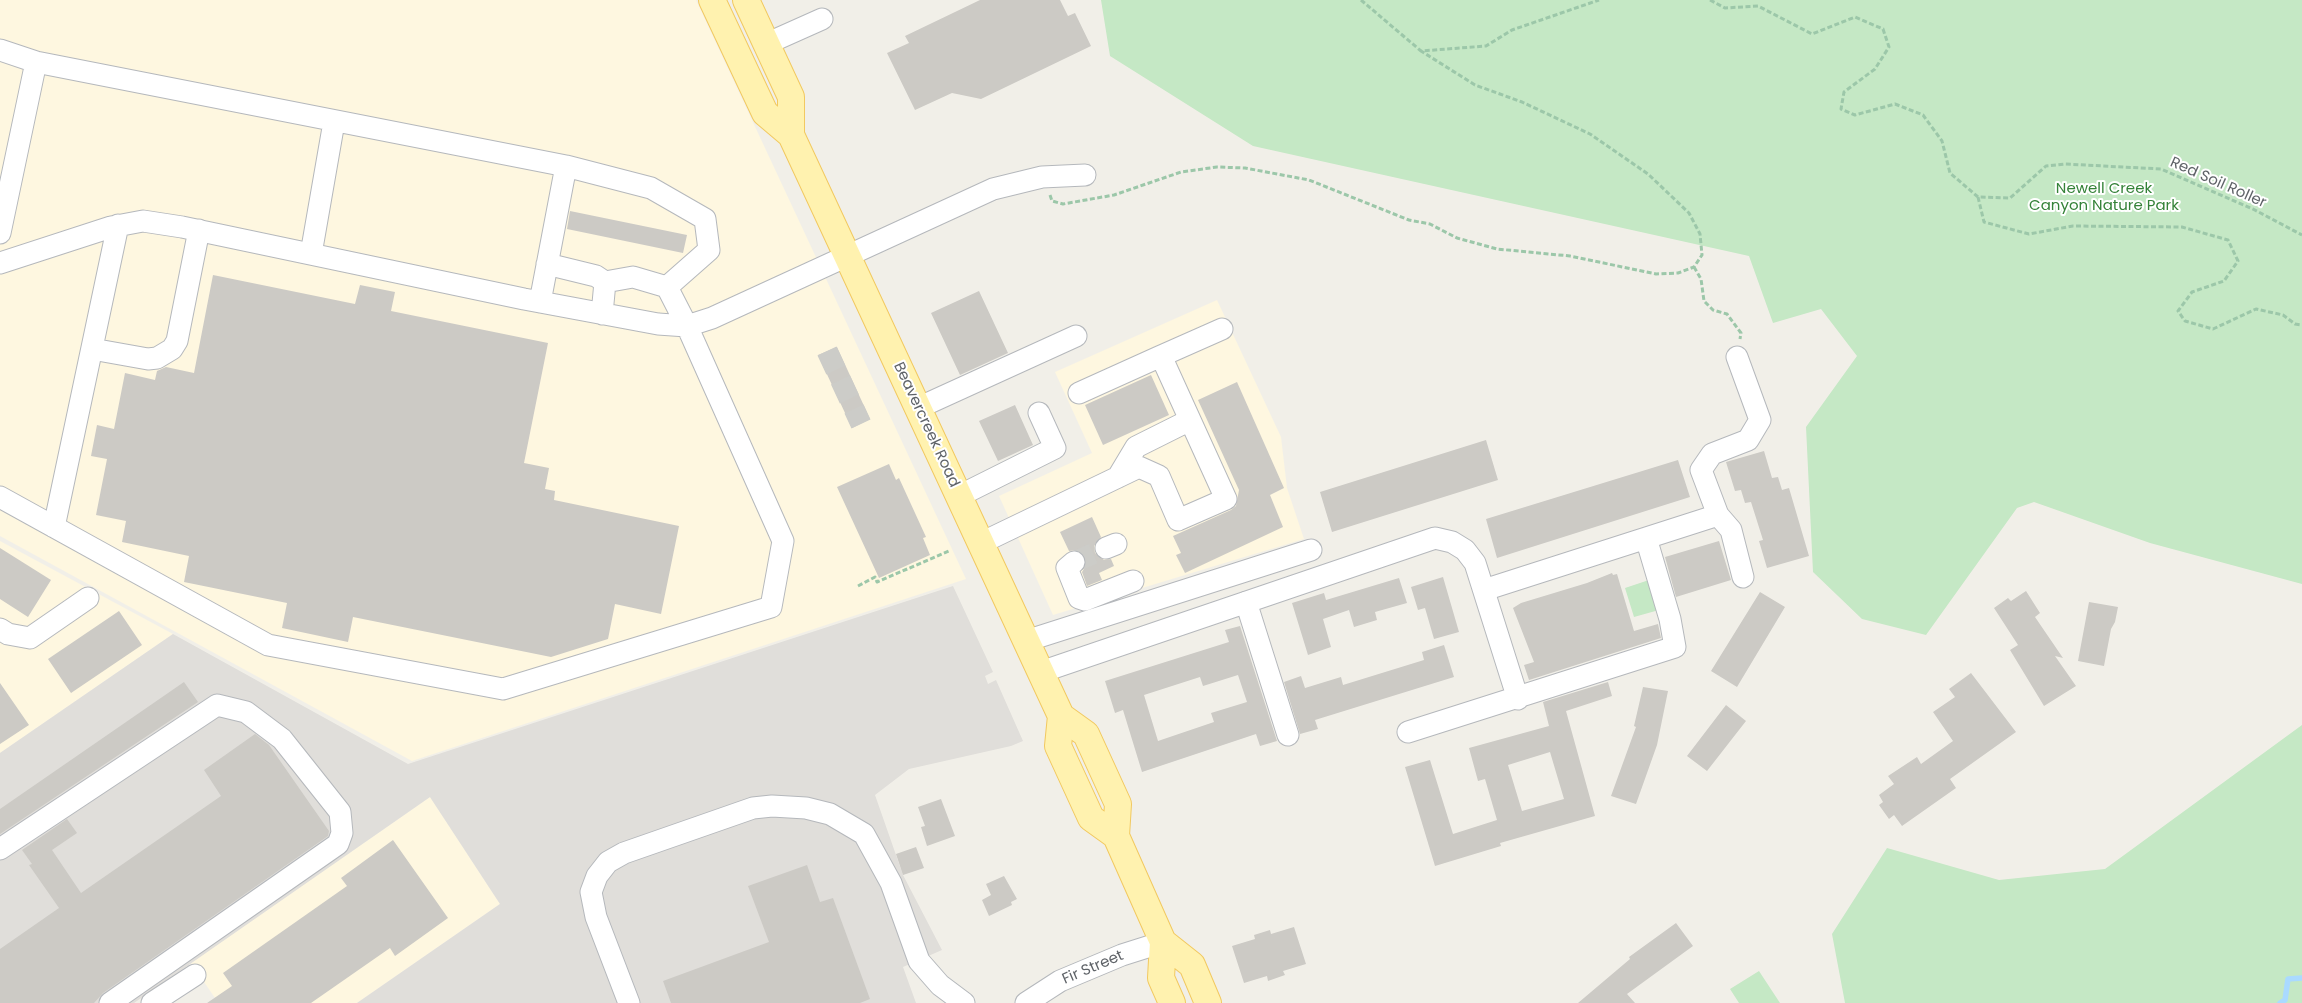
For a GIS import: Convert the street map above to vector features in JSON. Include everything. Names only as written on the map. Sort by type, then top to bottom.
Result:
[{"type":"main road","name":"Beavercreek Road","points":[[712,0],[764,113],[791,135]]},
{"type":"main road","points":[[727,0],[743,33],[749,40],[755,44],[766,44]]},
{"type":"main road","name":"Beavercreek Road","points":[[746,0],[791,97],[791,135],[1060,716],[1086,734],[1118,804],[1116,836],[1164,942],[1192,966],[1208,1003]]},
{"type":"main road","name":"Beavercreek Road","points":[[1164,942],[1161,978],[1172,1003]]},
{"type":"street","points":[[766,44],[822,19]]},
{"type":"street","points":[[0,50],[36,62],[566,166],[651,188],[705,220],[709,250],[667,287]]},
{"type":"street","points":[[0,233],[36,62]]},
{"type":"street","points":[[311,254],[334,122]]},
{"type":"street","points":[[540,302],[566,166]]},
{"type":"street","points":[[0,263],[118,226],[143,221],[199,230],[602,314],[658,324],[687,326],[712,318],[993,189],[1042,177],[1086,175]]},
{"type":"street","points":[[54,527],[118,226]]},
{"type":"street","points":[[92,349],[148,359],[165,354],[172,349],[177,341],[199,230]]},
{"type":"street","points":[[0,497],[268,645],[502,688],[771,607],[783,541],[687,326],[667,287],[633,277],[605,282],[596,276],[548,264]]},
{"type":"street","points":[[602,314],[605,282]]},
{"type":"street","points":[[1079,393],[1222,329]]},
{"type":"street","points":[[918,408],[1076,336]]},
{"type":"street","points":[[981,543],[1139,467],[1159,476],[1178,520],[1226,499],[1160,356]]},
{"type":"street","points":[[1737,357],[1760,420],[1748,440],[1712,454],[1701,470],[1718,515],[1731,530],[1743,577]]},
{"type":"street","points":[[959,496],[1056,448],[1039,413]]},
{"type":"street","points":[[1118,477],[1136,447],[1190,420]]},
{"type":"street","points":[[1484,590],[1718,515]]},
{"type":"street","points":[[1041,672],[1435,538],[1452,542],[1465,550],[1475,563],[1518,699]]},
{"type":"street","points":[[1408,732],[1518,699],[1675,647],[1670,619],[1646,538]]},
{"type":"street","points":[[1026,641],[1311,550]]},
{"type":"street","points":[[1074,562],[1067,568],[1079,598],[1085,600],[1133,581]]},
{"type":"street","points":[[3,637],[30,638],[88,598]]},
{"type":"street","points":[[1246,602],[1288,735]]},
{"type":"street","points":[[0,849],[217,705],[246,712],[282,739],[340,812],[342,832],[338,844],[110,1003]]},
{"type":"street","points":[[629,1003],[596,917],[592,892],[597,876],[608,862],[624,853],[753,808],[772,806],[806,808],[830,814],[864,834],[891,883],[919,961],[940,985],[964,1003]]},
{"type":"street","name":"Fir Street","points":[[1026,1003],[1060,981],[1122,954],[1164,942]]},
{"type":"street","points":[[152,1003],[195,974]]},
{"type":"path","points":[[1156,180],[1181,172],[1217,167],[1276,172],[1309,180],[1409,220],[1430,224],[1471,244],[1497,249],[1570,256],[1656,274],[1678,273],[1694,267],[1702,255],[1700,234],[1689,213],[1648,174],[1590,134],[1522,102],[1474,85],[1421,51],[1361,0]]},
{"type":"path","points":[[1421,51],[1486,46],[1512,30],[1599,0]]},
{"type":"path","points":[[1710,0],[1725,8],[1758,6],[1812,34],[1855,17],[1883,29],[1889,47],[1876,69],[1844,92],[1841,109],[1854,115],[1895,104],[1923,115],[1942,141],[1950,172],[1978,197],[1984,222],[2029,234],[2073,226],[2182,227],[2228,240],[2238,261],[2224,281],[2192,292],[2178,311],[2185,321],[2213,329],[2256,310],[2283,315],[2295,324],[2302,325]]},
{"type":"path","name":"Red Soil Roller","points":[[1978,197],[2010,198],[2046,166],[2065,164],[2161,169],[2253,209],[2302,236]]},
{"type":"path","points":[[1694,267],[1701,278],[1704,301],[1713,310],[1727,314],[1741,333],[1737,357]]},
{"type":"path","points":[[858,586],[875,577],[877,582],[949,551]]},
{"type":"shaded area","points":[[0,0],[696,0],[966,579],[412,761],[0,536]]},
{"type":"shaded area","points":[[1217,300],[1281,437],[1287,488],[1304,539],[1053,615],[999,496],[1092,453],[1055,372]]},
{"type":"shaded area","points":[[0,541],[173,634],[0,753]]},
{"type":"shaded area","points":[[953,586],[993,672],[985,676],[988,684],[996,680],[1023,741],[1011,746],[909,769],[875,795],[903,875],[942,950],[903,967],[916,1003],[357,1003],[500,904],[430,797],[134,1003],[0,1003],[0,753],[173,634],[408,764]]},
{"type":"shaded area","points":[[430,797],[500,904],[357,1003],[210,1003],[215,998],[191,963]]},
{"type":"green space","name":"Newell Creek Canyon Nature Park","points":[[1101,0],[2302,0],[2302,584],[2150,543],[2034,502],[2017,508],[1926,635],[1862,619],[1813,572],[1806,427],[1857,356],[1821,309],[1773,323],[1749,256],[1253,146],[1110,56]]},
{"type":"green space","points":[[1649,580],[1659,610],[1634,617],[1625,588]]},
{"type":"green space","points":[[2302,725],[2302,1003],[1845,1003],[1832,934],[1887,848],[1999,880],[2105,869]]},
{"type":"green space","points":[[1759,971],[1780,1003],[1739,1003],[1730,989]]},
{"type":"building","points":[[980,0],[1060,0],[1068,16],[1075,13],[1091,46],[981,99],[952,93],[915,110],[887,53],[909,43],[905,36]]},
{"type":"building","points":[[570,211],[687,235],[683,253],[567,229]]},
{"type":"building","points":[[213,275],[355,304],[360,285],[395,292],[391,311],[548,343],[524,463],[549,468],[545,489],[555,491],[554,500],[679,526],[661,614],[615,604],[608,639],[551,657],[353,617],[348,642],[282,628],[287,603],[184,582],[189,556],[122,542],[126,521],[96,515],[107,459],[91,456],[97,425],[114,429],[125,373],[155,380],[157,371],[166,367],[194,373]]},
{"type":"building","points":[[979,291],[1008,353],[960,375],[931,313]]},
{"type":"building","points":[[837,347],[870,419],[852,428],[818,355]]},
{"type":"building","points":[[1151,375],[1169,415],[1103,445],[1085,405]]},
{"type":"building","points":[[1237,382],[1284,488],[1270,495],[1283,527],[1185,573],[1176,555],[1181,553],[1173,536],[1231,510],[1236,506],[1239,490],[1198,400]]},
{"type":"building","points":[[1015,405],[1033,445],[998,461],[979,421]]},
{"type":"building","points":[[1486,440],[1498,480],[1332,532],[1320,492]]},
{"type":"building","points":[[1764,451],[1772,478],[1778,477],[1782,490],[1789,488],[1809,556],[1767,568],[1759,541],[1763,540],[1751,502],[1745,503],[1741,490],[1735,491],[1726,462]]},
{"type":"building","points":[[1678,460],[1690,497],[1497,558],[1486,519]]},
{"type":"building","points":[[889,464],[896,480],[899,478],[926,537],[923,538],[930,555],[879,578],[837,487]]},
{"type":"building","points":[[1092,517],[1101,537],[1094,546],[1095,553],[1104,560],[1111,559],[1114,566],[1099,573],[1102,580],[1087,586],[1082,572],[1086,566],[1084,554],[1078,550],[1069,551],[1060,532]]},
{"type":"building","points":[[1719,541],[1731,580],[1676,597],[1665,557]]},
{"type":"building","points":[[0,548],[51,580],[28,617],[0,599]]},
{"type":"building","points":[[1612,573],[1613,575],[1617,574],[1634,631],[1658,624],[1661,638],[1529,680],[1524,665],[1534,662],[1513,608],[1521,603],[1587,583]]},
{"type":"building","points":[[1443,577],[1459,632],[1434,639],[1425,608],[1418,610],[1411,587]]},
{"type":"building","points":[[1399,578],[1407,603],[1375,612],[1377,620],[1354,627],[1349,610],[1323,619],[1331,647],[1308,655],[1292,603],[1324,593],[1326,600]]},
{"type":"building","points":[[2026,591],[2040,613],[2035,617],[2063,658],[2055,656],[2076,686],[2044,706],[2010,650],[2018,645],[1994,608],[2008,598],[2011,601]]},
{"type":"building","points":[[1760,592],[1785,607],[1737,687],[1711,671]]},
{"type":"building","points":[[2089,602],[2118,607],[2115,622],[2111,629],[2104,666],[2078,661]]},
{"type":"building","points":[[119,611],[142,645],[71,693],[48,659]]},
{"type":"building","points":[[1240,626],[1277,741],[1260,746],[1256,734],[1142,772],[1123,710],[1115,713],[1105,681],[1229,642],[1225,630]],"holes":[[[1238,675],[1247,702],[1211,713],[1214,722],[1158,741],[1144,695],[1200,677],[1203,686]]]},
{"type":"building","points":[[1444,645],[1454,677],[1315,720],[1318,729],[1300,734],[1284,682],[1301,676],[1305,688],[1341,677],[1343,685],[1424,660],[1422,652]]},
{"type":"building","points":[[1971,673],[2016,732],[1950,779],[1956,788],[1902,826],[1894,815],[1889,819],[1879,805],[1883,802],[1879,795],[1894,784],[1888,776],[1917,757],[1921,764],[1953,741],[1933,712],[1955,697],[1949,689]]},
{"type":"building","points":[[184,682],[198,702],[0,834],[0,809]]},
{"type":"building","points":[[1608,682],[1612,696],[1566,711],[1595,816],[1500,843],[1501,846],[1435,866],[1405,767],[1430,760],[1453,834],[1497,820],[1485,779],[1478,781],[1469,748],[1549,726],[1543,702]],"holes":[[[1550,752],[1564,799],[1522,811],[1508,765]]]},
{"type":"building","points":[[0,683],[29,725],[0,744]]},
{"type":"building","points":[[1643,687],[1668,691],[1657,745],[1636,804],[1611,796],[1636,727],[1634,726]]},
{"type":"building","points":[[1726,705],[1746,721],[1707,771],[1687,756]]},
{"type":"building","points":[[255,734],[269,745],[329,831],[328,836],[103,993],[94,1003],[0,1003],[0,949],[59,908],[29,865],[32,864],[22,850],[67,819],[77,833],[52,850],[81,893],[221,796],[204,770]]},
{"type":"building","points":[[941,799],[955,836],[927,846],[921,827],[925,826],[918,807]]},
{"type":"building","points":[[393,840],[448,918],[395,956],[390,948],[311,1003],[207,1003],[232,986],[223,973],[347,886],[341,878]]},
{"type":"building","points":[[916,847],[924,868],[903,875],[896,854]]},
{"type":"building","points":[[807,865],[820,902],[833,898],[870,999],[860,1003],[671,1003],[663,981],[769,942],[748,886]]},
{"type":"building","points":[[1004,876],[1017,899],[1011,902],[1012,905],[989,916],[982,900],[991,895],[986,884]]},
{"type":"building","points":[[1676,923],[1693,946],[1627,994],[1635,1003],[1578,1003],[1630,959],[1629,957]]},
{"type":"building","points":[[1294,927],[1306,964],[1283,971],[1285,975],[1268,981],[1267,976],[1244,983],[1232,946],[1255,939],[1254,935],[1270,930],[1271,934]]},
{"type":"waterway","points":[[2280,1003],[2285,1000],[2288,979],[2302,978]]},
{"type":"tunnel","points":[[827,351],[861,424]]},
{"type":"tunnel","points":[[1074,562],[1106,548]]}]
